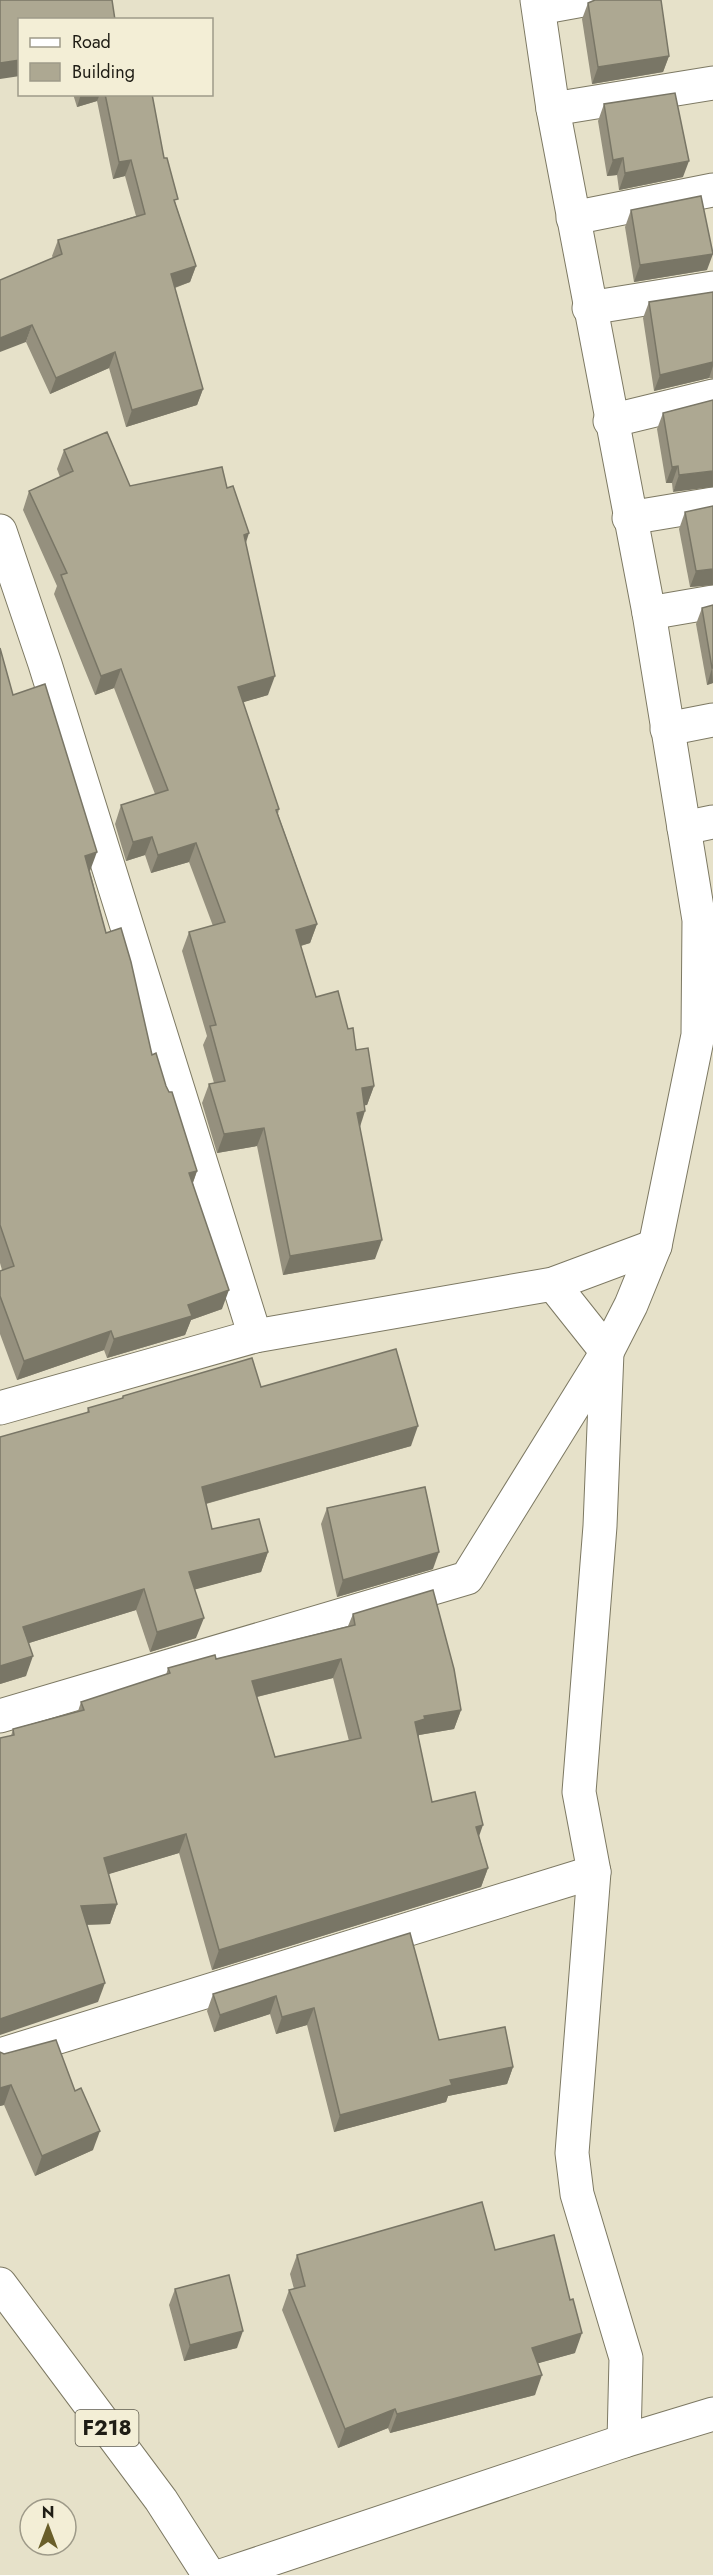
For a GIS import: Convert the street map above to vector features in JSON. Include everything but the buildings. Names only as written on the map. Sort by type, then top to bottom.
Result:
[{"type":"street","points":[[0,1716],[467,1578],[607,1352],[631,1305],[655,1246],[706,1035],[706,918],[698,825],[668,729],[649,613],[610,421],[553,109],[538,4],[582,0]]},
{"type":"street","points":[[553,109],[713,83]]},
{"type":"street","points":[[573,218],[713,190]]},
{"type":"street","points":[[589,308],[713,288]]},
{"type":"street","points":[[610,421],[713,396]]},
{"type":"street","points":[[629,518],[713,504]]},
{"type":"street","points":[[0,531],[45,664],[255,1336]]},
{"type":"street","points":[[649,613],[713,602]]},
{"type":"street","points":[[668,729],[713,720]]},
{"type":"street","points":[[0,1408],[255,1336],[553,1284],[655,1246]]},
{"type":"street","points":[[553,1284],[607,1352],[600,1526],[579,1792],[594,1872],[572,2153],[577,2194],[626,2358],[624,2441]]},
{"type":"street","points":[[0,2055],[594,1872]]},
{"type":"street","name":"F218","points":[[0,2284],[161,2500],[209,2575]]},
{"type":"street","points":[[224,2575],[624,2441],[713,2414]]}]
